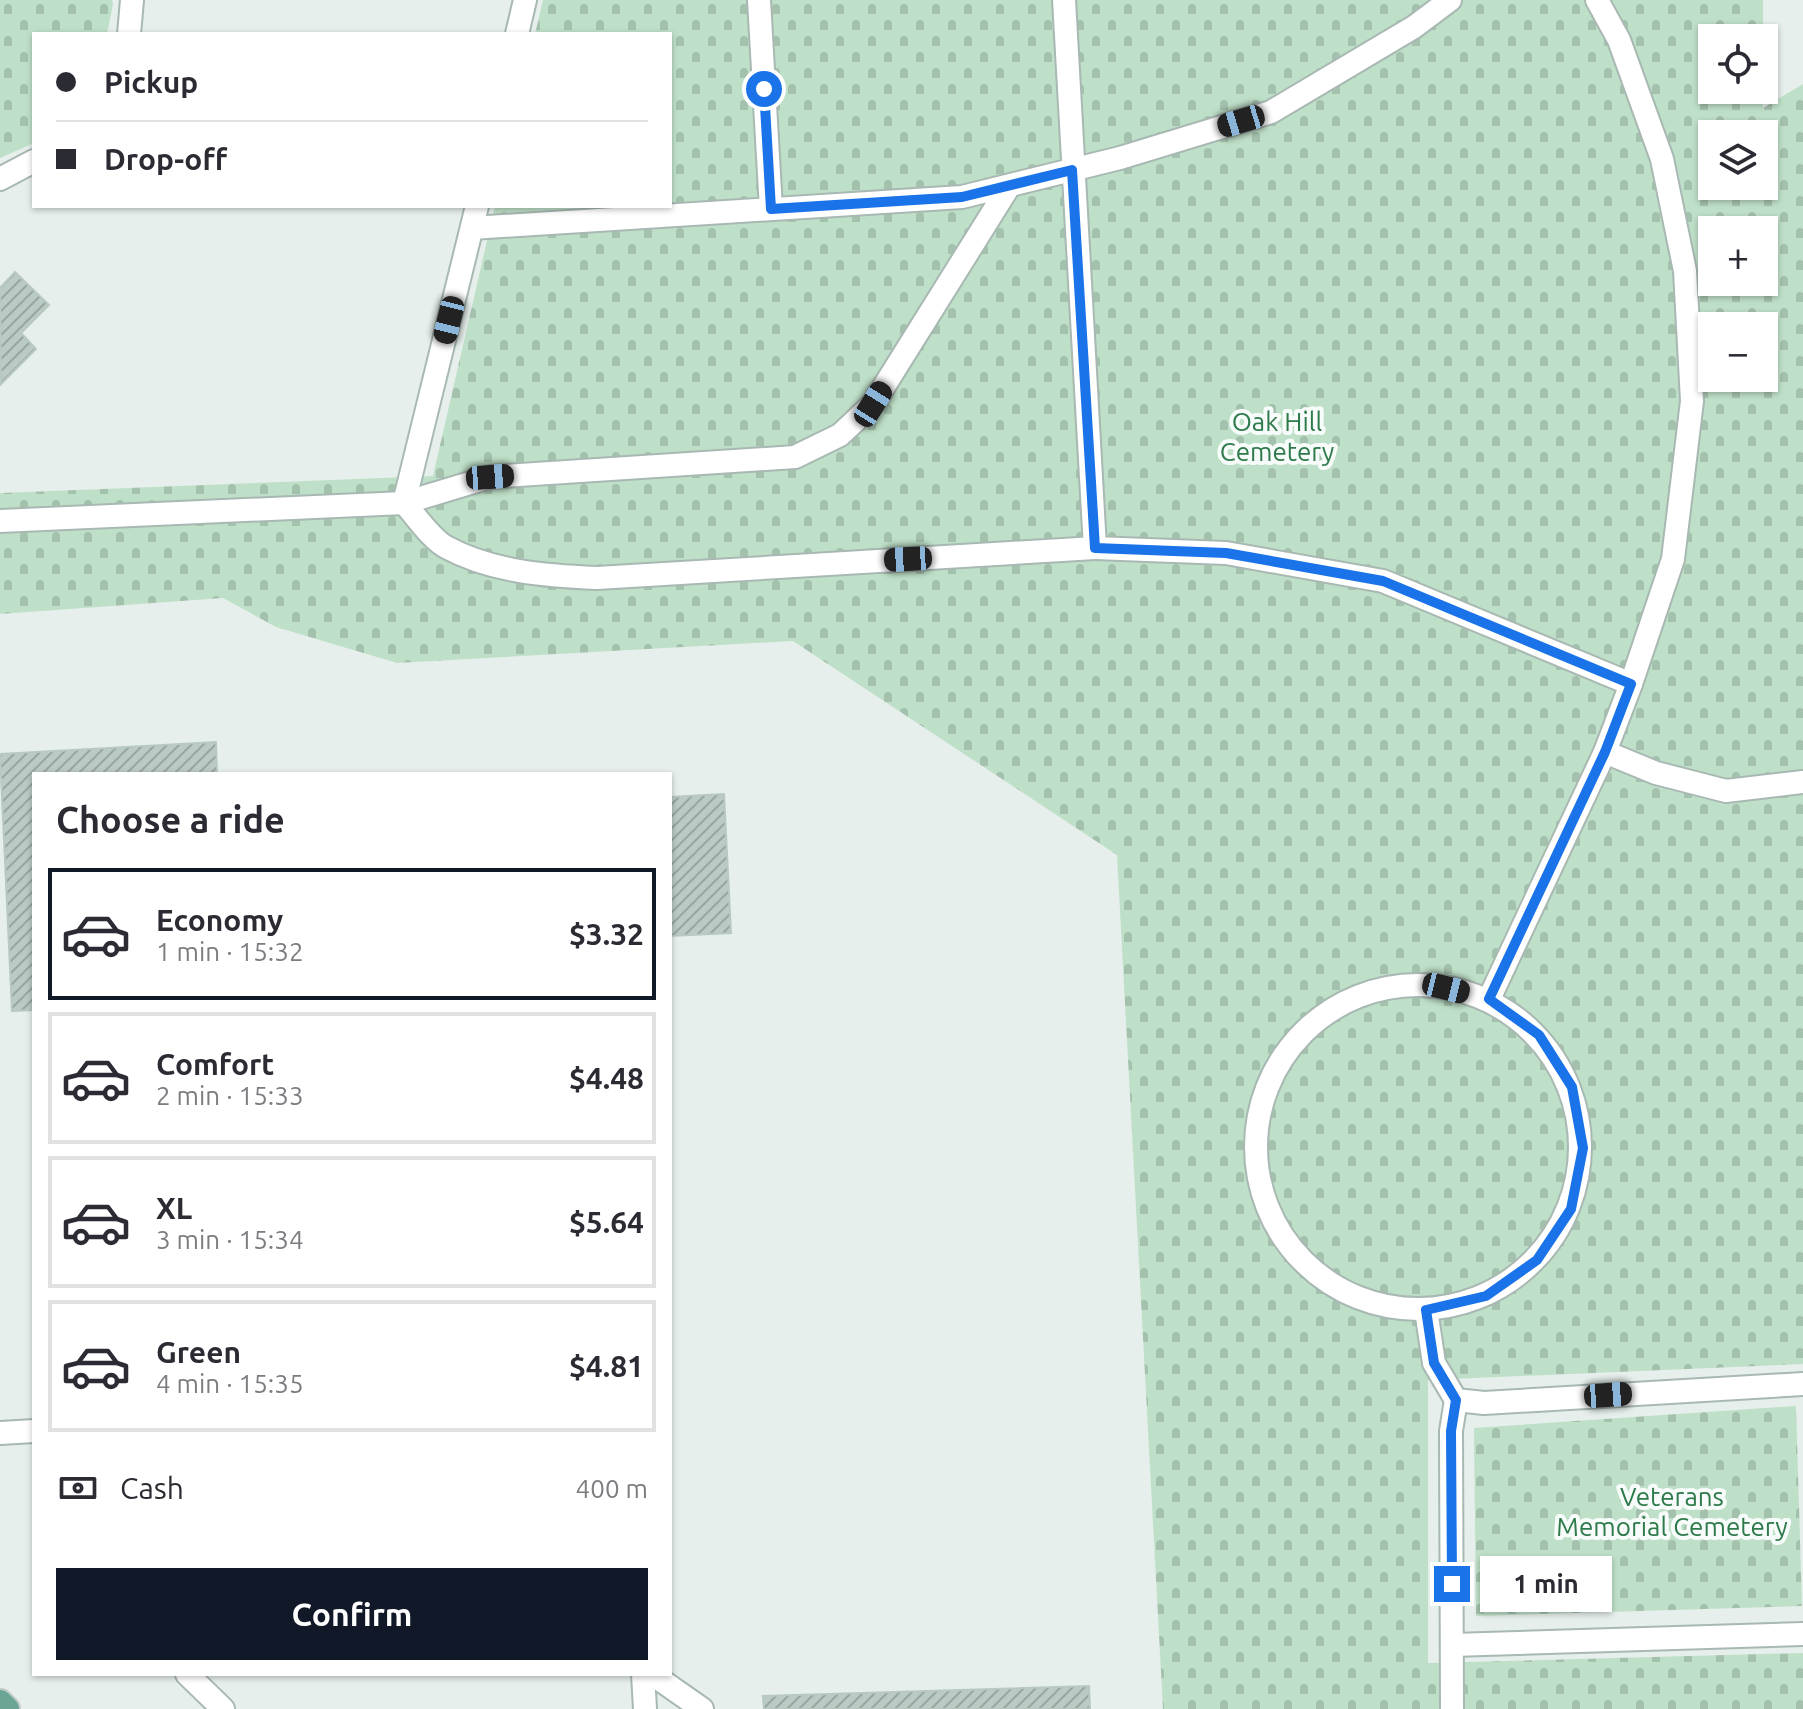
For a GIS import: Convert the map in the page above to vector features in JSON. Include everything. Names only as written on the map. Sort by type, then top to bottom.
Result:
[{"type":"main road","points":[[0,1702],[7,1709]]},
{"type":"lane","points":[[129,32],[132,0]]},
{"type":"lane","points":[[517,32],[525,0]]},
{"type":"lane","points":[[759,0],[771,209]]},
{"type":"lane","points":[[1064,0],[1095,548]]},
{"type":"lane","points":[[472,228],[962,197],[1008,188],[1271,112],[1414,27],[1450,0]]},
{"type":"lane","points":[[1489,999],[1605,752],[1673,559],[1691,386],[1685,271],[1662,159],[1619,40],[1597,0]]},
{"type":"lane","points":[[0,179],[32,162]]},
{"type":"lane","points":[[0,521],[404,503],[490,477],[795,457],[840,435],[873,404],[1008,188]]},
{"type":"lane","points":[[404,503],[477,208]]},
{"type":"lane","points":[[404,503],[444,546],[491,564],[543,576],[597,578],[1095,548],[1226,553],[1383,581],[1631,684]]},
{"type":"lane","points":[[1605,752],[1656,773],[1726,791],[1803,782]]},
{"type":"lane","points":[[1425,983],[1489,999],[1539,1035],[1572,1087],[1583,1148],[1571,1209],[1537,1260],[1486,1296],[1426,1310],[1361,1301],[1305,1266],[1267,1212],[1253,1147],[1266,1083],[1303,1028],[1359,993],[1425,983]]},
{"type":"lane","points":[[1426,1310],[1434,1363],[1456,1400],[1451,1431],[1452,1709]]},
{"type":"lane","points":[[1456,1400],[1484,1403],[1803,1384]]},
{"type":"lane","points":[[0,1433],[32,1431]]},
{"type":"lane","points":[[1452,1645],[1803,1634]]},
{"type":"lane","points":[[189,1676],[223,1709]]},
{"type":"lane","points":[[643,1676],[645,1709]]},
{"type":"lane","points":[[655,1676],[702,1709]]},
{"type":"green space","points":[[0,0],[112,0],[107,32],[32,32],[32,144],[0,158]]},
{"type":"green space","name":"Oak Hill Cemetery","points":[[543,0],[1763,0],[1763,24],[1698,24],[1698,104],[1763,104],[1763,108],[1778,104],[1778,99],[1803,84],[1803,1364],[1428,1380],[1428,1663],[1803,1653],[1803,1709],[1163,1709],[1117,855],[793,641],[397,663],[276,627],[223,598],[0,614],[0,493],[433,476],[495,208],[672,208],[672,32],[535,32]]},
{"type":"green space","name":"Veterans Memorial Cemetery","points":[[1796,1406],[1802,1606],[1476,1616],[1474,1428]]},
{"type":"building","points":[[15,272],[49,305],[21,333],[36,349],[1,384],[0,288]]},
{"type":"building","points":[[216,742],[217,772],[32,772],[32,1010],[12,1011],[0,754]]},
{"type":"building","points":[[724,794],[731,933],[672,936],[672,797]]},
{"type":"building","points":[[1089,1686],[1090,1709],[764,1709],[763,1696]]},
{"type":"route","points":[[764,89],[771,209],[962,197],[1072,170],[1095,548],[1226,553],[1383,581],[1631,684],[1605,752],[1489,999],[1539,1035],[1572,1087],[1583,1148],[1571,1209],[1537,1260],[1486,1296],[1426,1310],[1434,1363],[1456,1400],[1451,1431],[1452,1584]]}]
